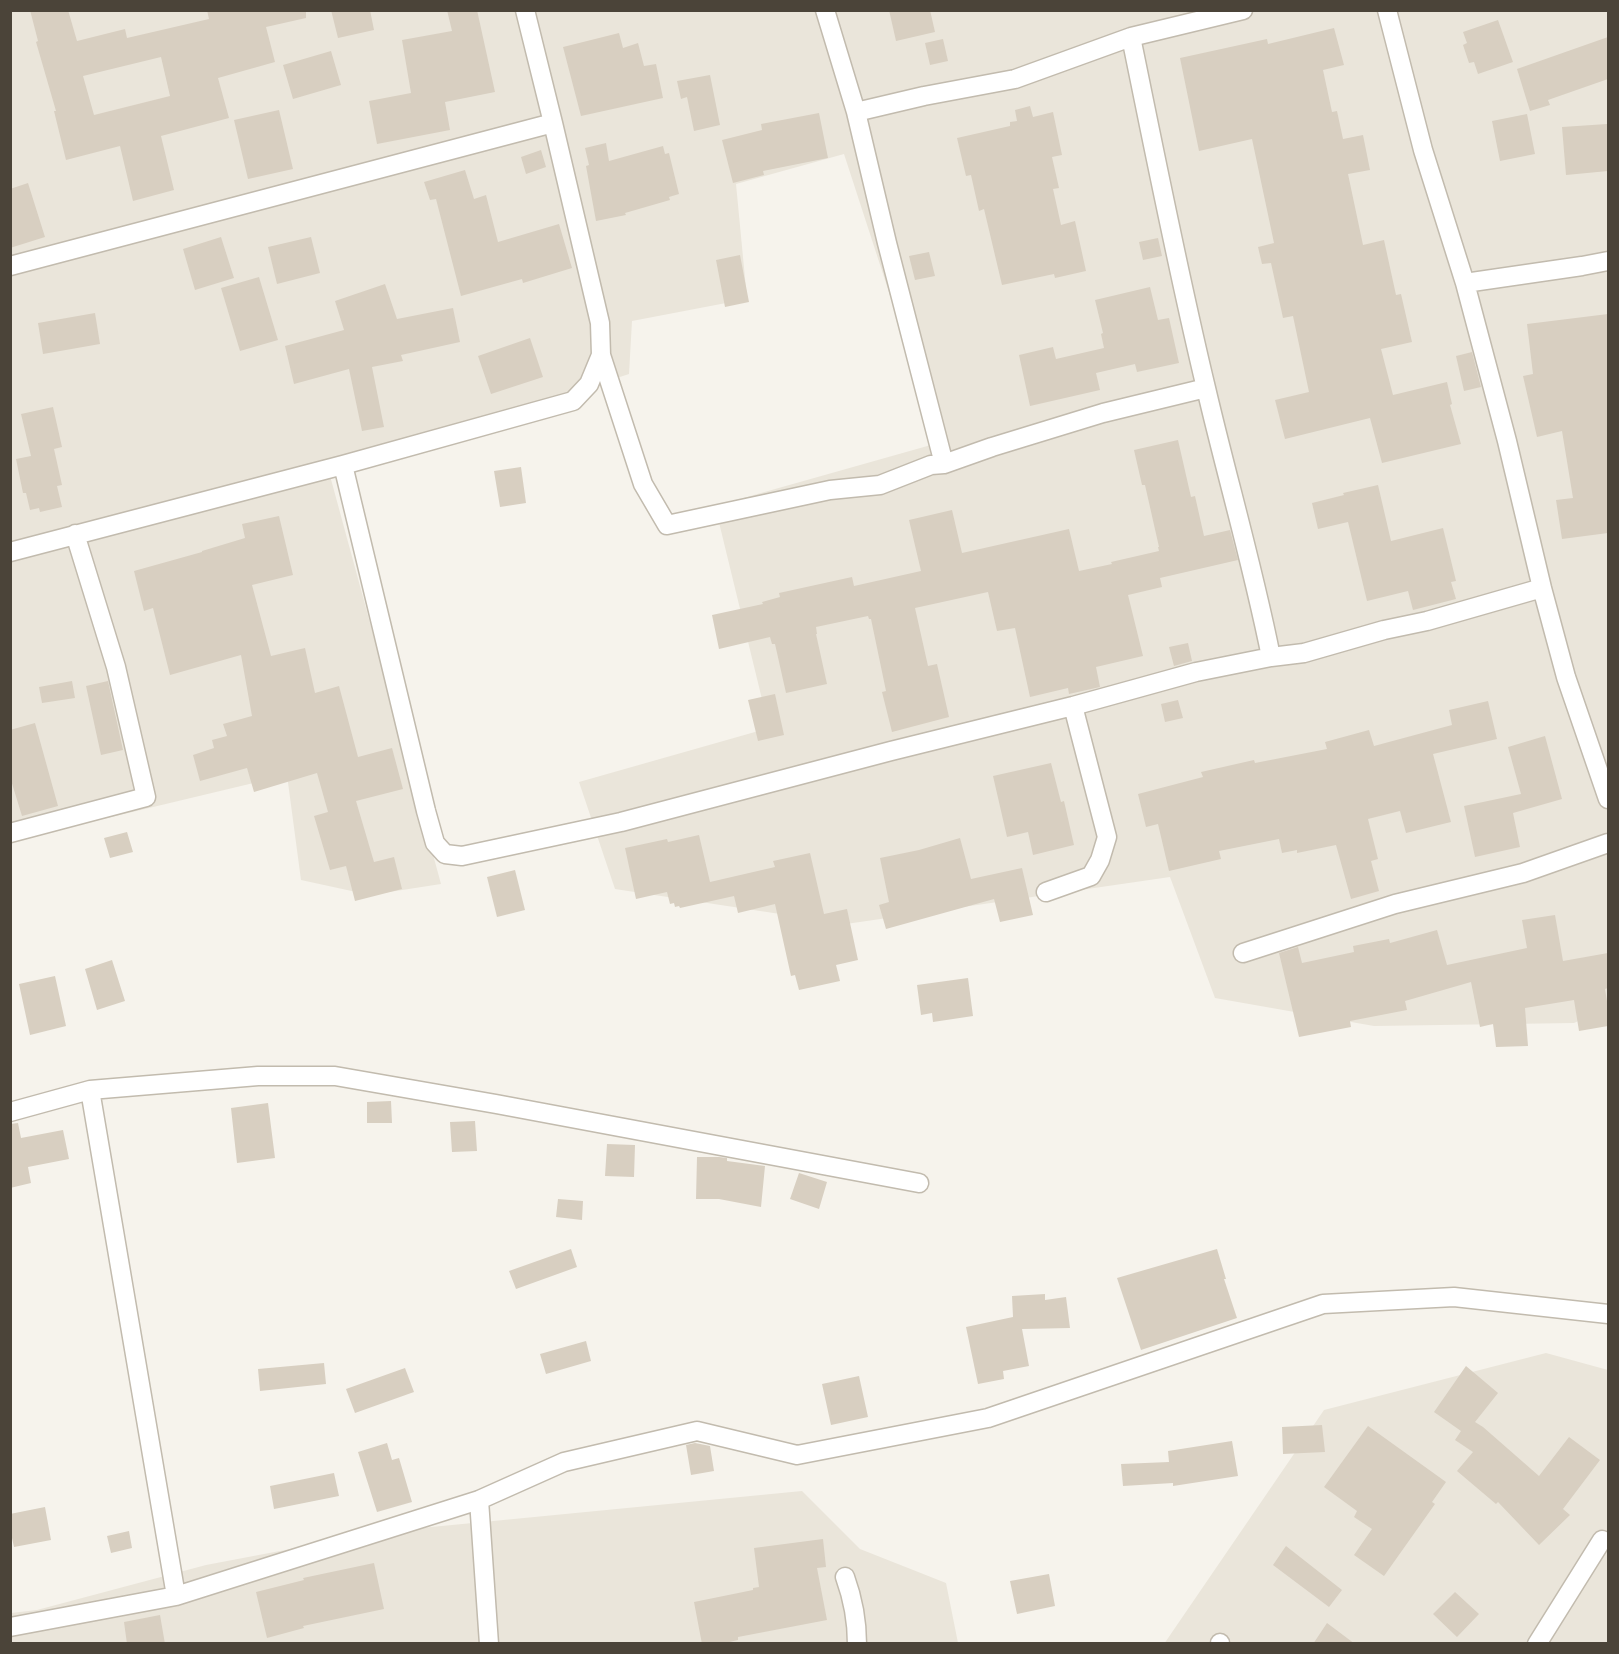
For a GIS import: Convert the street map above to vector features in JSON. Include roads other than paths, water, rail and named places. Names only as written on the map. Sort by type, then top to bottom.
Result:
[{"type":"street","points":[[525,10],[554,123],[600,323],[601,355],[643,484],[667,525],[830,490],[880,485],[931,465],[944,464],[992,447],[1103,414],[1206,388]]},
{"type":"street","points":[[825,10],[856,111],[886,243],[944,464]]},
{"type":"street","points":[[856,111],[1015,79],[1131,37],[1243,10]]},
{"type":"street","points":[[1387,10],[1423,150],[1464,283],[1507,441],[1542,588],[1566,676],[1608,799]]},
{"type":"street","points":[[1131,37],[1206,388],[1272,657]]},
{"type":"street","points":[[10,266],[554,123]]},
{"type":"street","points":[[1464,283],[1608,261]]},
{"type":"street","points":[[10,552],[343,465],[573,401],[589,384],[601,355]]},
{"type":"street","points":[[343,465],[435,843],[445,854],[462,856],[621,822],[1073,706],[1196,672],[1304,653],[1542,588]]},
{"type":"street","points":[[10,833],[146,797],[116,667],[75,534]]},
{"type":"street","points":[[1046,892],[1091,876],[1100,860],[1107,837],[1073,706]]},
{"type":"street","points":[[1243,953],[1395,904],[1523,873],[1608,843]]},
{"type":"street","points":[[10,1112],[90,1090],[258,1076],[334,1076],[920,1183]]},
{"type":"street","points":[[90,1090],[176,1596]]},
{"type":"street","points":[[10,1627],[176,1596],[479,1500],[564,1462],[697,1431],[797,1455],[988,1419],[1323,1304],[1454,1297],[1608,1314]]},
{"type":"street","points":[[479,1500],[489,1644]]},
{"type":"street","points":[[1537,1644],[1602,1540]]},
{"type":"street","points":[[845,1577],[857,1625],[857,1644]]}]
